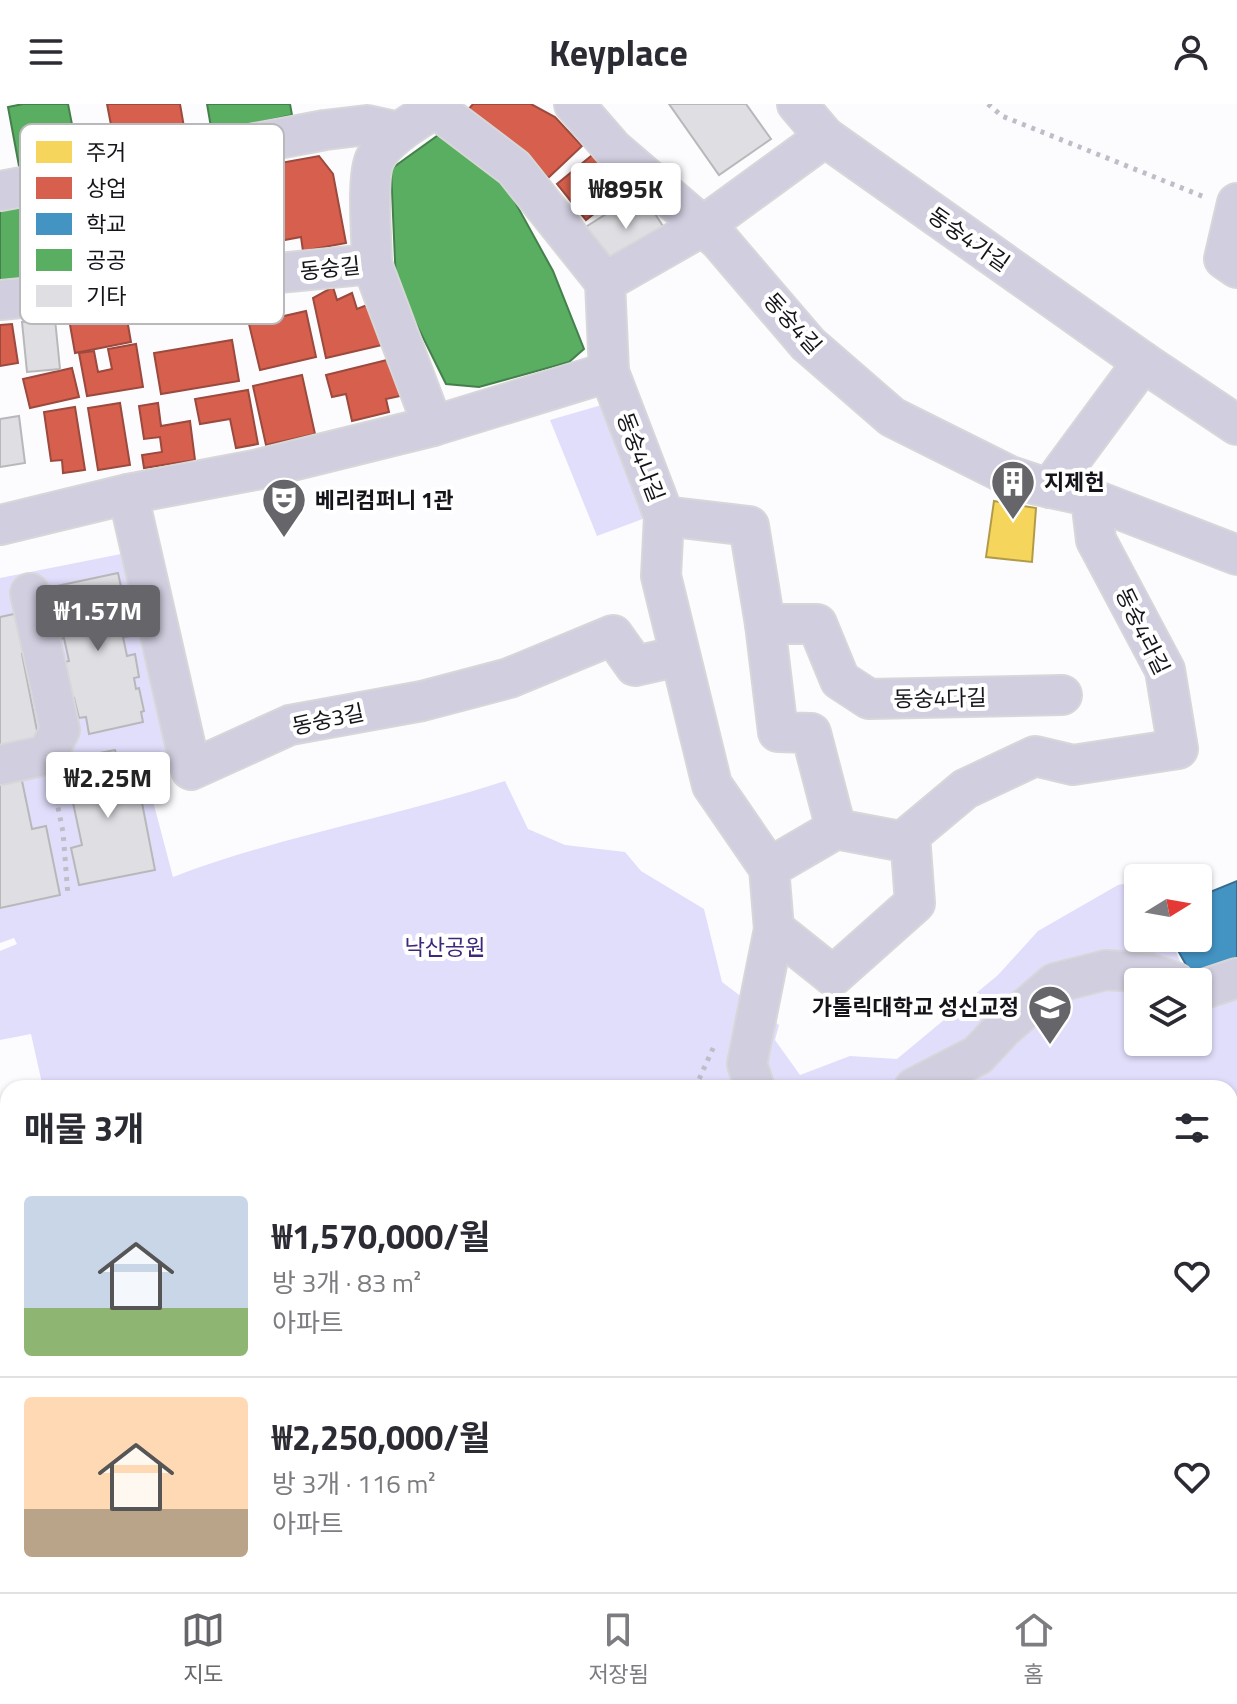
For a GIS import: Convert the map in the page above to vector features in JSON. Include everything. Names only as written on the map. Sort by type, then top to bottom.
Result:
[{"type":"street","name":"동숭4길","points":[[574,104],[613,149],[719,240],[808,344],[892,417],[1010,476],[1091,499],[1237,555]]},
{"type":"street","points":[[439,106],[514,168],[605,282],[703,226],[825,137],[797,104]]},
{"type":"street","name":"동숭길","points":[[284,273],[372,264],[371,188],[375,159],[399,132],[439,106]]},
{"type":"street","points":[[284,126],[323,117],[399,132]]},
{"type":"street","name":"동숭4가길","points":[[825,137],[1237,425]]},
{"type":"street","points":[[0,191],[20,186]]},
{"type":"street","points":[[1235,206],[1224,259],[1237,268]]},
{"type":"street","points":[[372,264],[433,426]]},
{"type":"street","name":"동숭4나길","points":[[605,282],[609,372],[664,516],[661,576],[712,785],[769,868],[774,929],[747,1064],[752,1080]]},
{"type":"street","name":"동숭길","points":[[0,300],[20,298]]},
{"type":"street","points":[[1050,488],[1143,362]]},
{"type":"street","points":[[0,525],[128,494],[255,470],[433,426],[609,372]]},
{"type":"street","name":"동숭3길","points":[[128,494],[191,770],[290,725],[422,701],[509,678],[613,635],[635,666],[680,656]]},
{"type":"street","name":"동숭4라길","points":[[910,843],[910,835],[965,789],[1035,756],[1073,765],[1178,749],[1165,670],[1096,540],[1091,499]]},
{"type":"street","points":[[664,516],[749,526],[778,732],[811,733],[836,829]]},
{"type":"street","points":[[0,765],[47,755],[60,730],[30,593]]},
{"type":"street","name":"동숭4다길","points":[[765,624],[817,624],[840,680],[869,699],[1062,695]]},
{"type":"street","points":[[769,868],[836,829],[910,843],[915,903],[833,976],[774,929]]},
{"type":"street","points":[[930,1080],[978,1055],[1055,983],[1106,970],[1124,971]]},
{"type":"street","points":[[1212,986],[1237,978]]},
{"type":"path","points":[[988,104],[1002,116],[1235,206]]},
{"type":"path","points":[[47,755],[63,832],[68,896]]},
{"type":"green space","points":[[605,404],[656,514],[597,536],[550,420]]},
{"type":"green space","name":"낙산공원","points":[[131,552],[179,758],[144,767],[173,877],[296,838],[505,781],[528,829],[565,845],[625,852],[641,871],[704,909],[722,982],[779,1025],[775,1040],[800,1075],[850,1056],[897,1059],[998,975],[1038,931],[1124,884],[1124,952],[1176,952],[1183,968],[1124,968],[1124,1056],[1212,1056],[1212,988],[1237,978],[1237,1080],[41,1080],[31,1034],[0,1040],[0,951],[17,944],[14,938],[0,943],[0,578]]},
{"type":"building: 주거","name":"지제헌","points":[[994,501],[1036,508],[1032,562],[986,557]]},
{"type":"building: 상업","points":[[107,104],[180,104],[183,124],[111,124]]},
{"type":"building: 상업","points":[[473,104],[531,104],[555,117],[582,146],[548,178],[520,148],[461,118]]},
{"type":"building: 상업","points":[[596,152],[625,189],[586,220],[557,184]]},
{"type":"building: 상업","points":[[319,156],[333,174],[346,243],[303,251],[301,237],[284,240],[284,162]]},
{"type":"building: 상업","points":[[333,287],[337,300],[352,293],[357,309],[372,303],[382,345],[326,358],[313,298]]},
{"type":"building: 상업","points":[[306,311],[316,357],[260,370],[249,324],[284,324],[284,316]]},
{"type":"building: 상업","points":[[12,324],[18,363],[0,366],[0,325]]},
{"type":"building: 상업","points":[[70,324],[128,324],[131,342],[75,353]]},
{"type":"building: 상업","points":[[232,340],[239,381],[161,394],[154,353]]},
{"type":"building: 상업","points":[[136,344],[143,387],[87,396],[79,353],[94,351],[98,372],[112,369],[108,349]]},
{"type":"building: 상업","points":[[391,359],[400,396],[386,399],[389,412],[352,421],[346,394],[332,397],[326,375]]},
{"type":"building: 상업","points":[[72,368],[79,397],[30,408],[23,379]]},
{"type":"building: 상업","points":[[302,375],[315,434],[266,445],[253,386]]},
{"type":"building: 상업","points":[[248,390],[258,444],[236,448],[230,419],[200,424],[195,399]]},
{"type":"building: 상업","points":[[120,403],[130,465],[98,470],[88,408]]},
{"type":"building: 상업","points":[[158,403],[161,426],[190,421],[195,460],[144,468],[142,455],[162,452],[160,437],[144,439],[139,406]]},
{"type":"building: 상업","points":[[75,407],[85,470],[63,473],[62,460],[51,461],[44,412]]},
{"type":"building: 학교","points":[[1237,881],[1237,960],[1212,971],[1212,968],[1188,968],[1179,952],[1212,952],[1212,891]]},
{"type":"building: 공공","points":[[68,104],[72,124],[20,124],[19,166],[8,107]]},
{"type":"building: 공공","points":[[207,104],[290,104],[292,115],[252,124],[210,124]]},
{"type":"building: 공공","points":[[448,128],[504,182],[553,271],[584,349],[569,362],[479,387],[446,384],[396,283],[391,169]]},
{"type":"building: 공공","points":[[20,206],[20,280],[0,284],[0,210]]},
{"type":"building: 기타","points":[[669,104],[746,104],[771,139],[719,175]]},
{"type":"building: 기타","points":[[641,192],[668,234],[610,271],[584,228]]},
{"type":"building: 기타","points":[[22,324],[56,324],[60,369],[27,372]]},
{"type":"building: 기타","points":[[19,416],[25,463],[0,467],[0,419]]},
{"type":"building: 기타","points":[[118,573],[132,636],[123,637],[127,656],[135,654],[139,677],[134,678],[144,711],[141,712],[143,722],[89,734],[86,717],[79,718],[74,698],[69,699],[61,663],[69,661],[64,638],[57,640],[51,610],[57,608],[52,587]]},
{"type":"building: 기타","points":[[23,612],[31,652],[22,654],[40,746],[0,754],[0,617]]},
{"type":"building: 기타","points":[[115,750],[122,780],[137,777],[155,870],[79,885],[71,848],[82,845],[64,760]]},
{"type":"building: 기타","points":[[21,776],[32,829],[46,826],[60,895],[0,908],[0,781]]},
{"type":"place","name":"지제헌","points":[[1013,521]]},
{"type":"place","name":"베리컴퍼니 1관","points":[[284,539]]},
{"type":"place","name":"가톨릭대학교 성신교정","points":[[1050,1046]]}]
